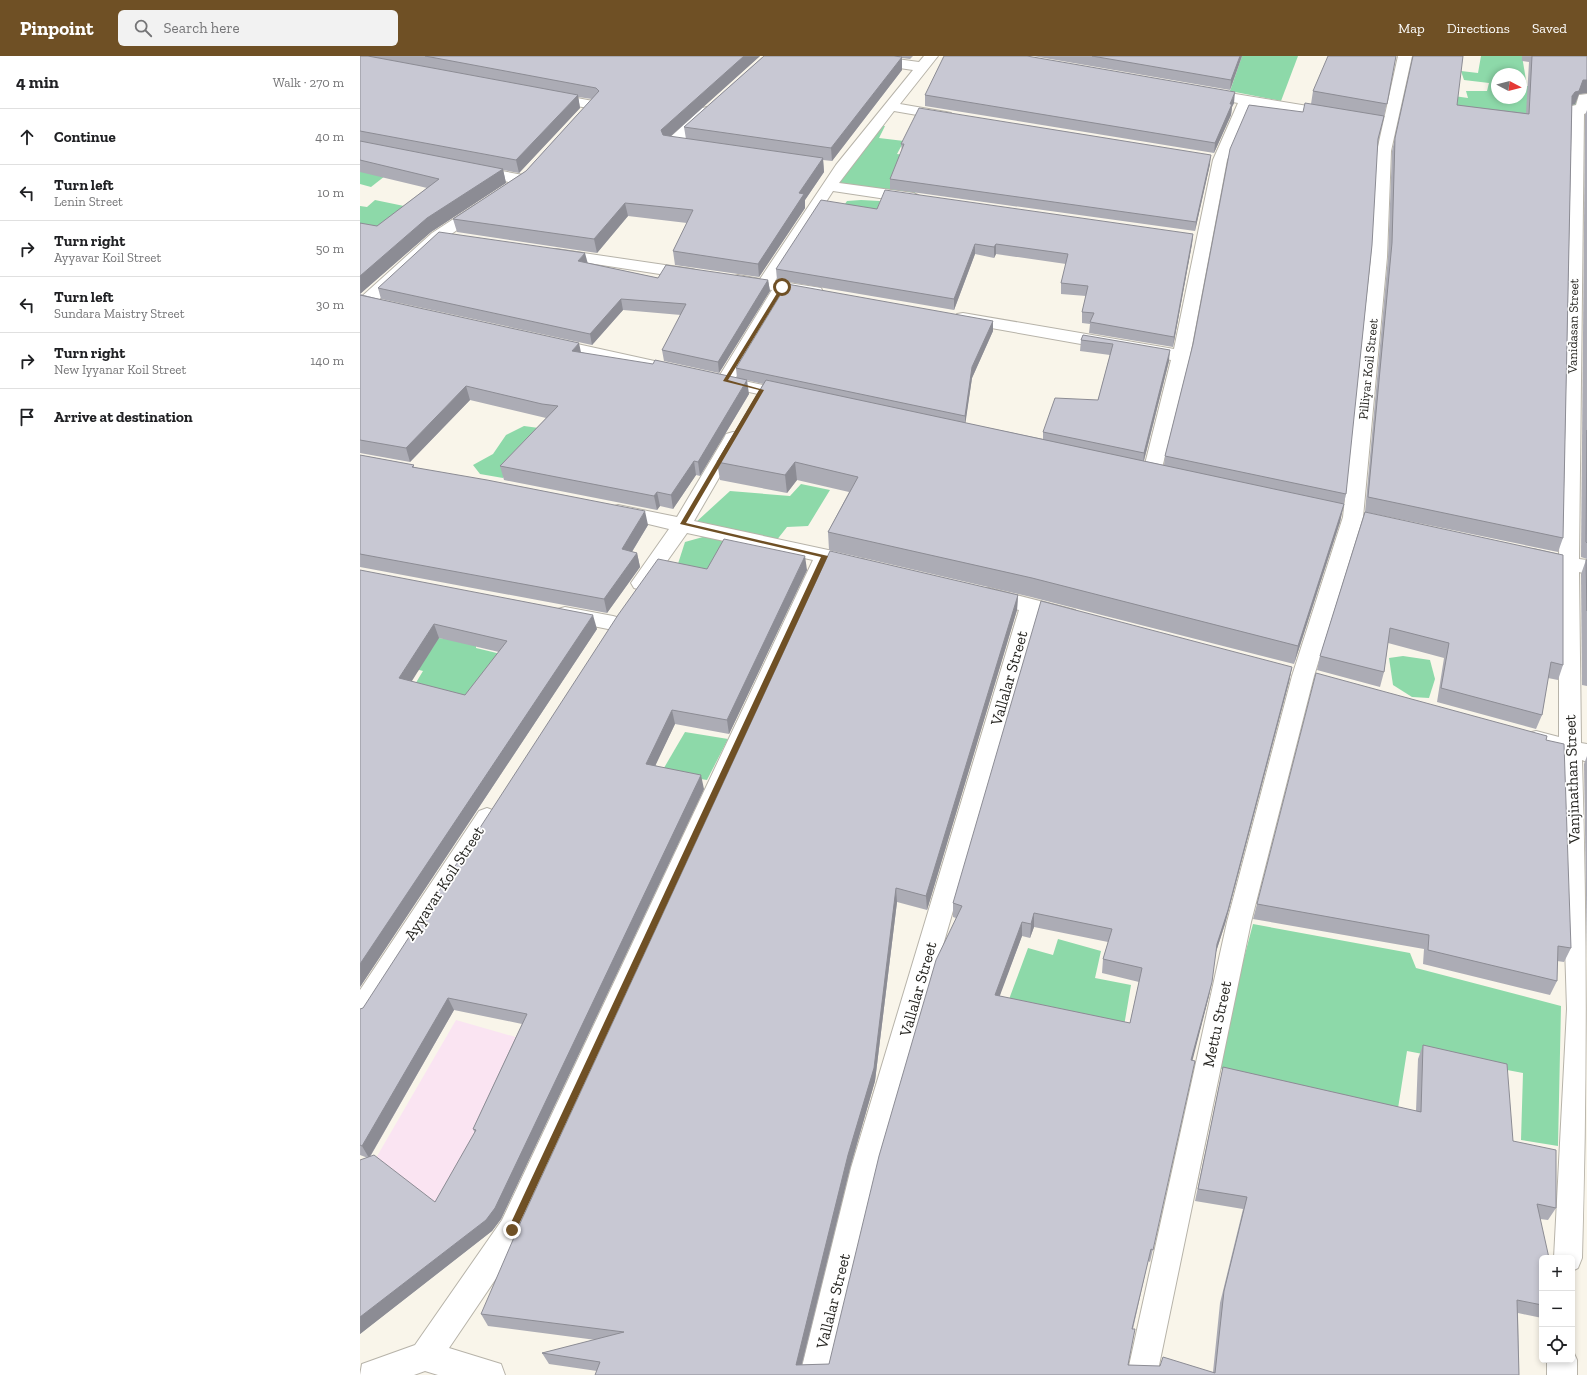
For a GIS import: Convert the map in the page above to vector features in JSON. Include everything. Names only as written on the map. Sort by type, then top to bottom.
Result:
[{"type":"street","points":[[845,56],[927,61]]},
{"type":"street","name":"Pilliyar Koil Street","points":[[1301,676],[1353,517],[1379,257],[1384,151],[1383,123],[1405,56]]},
{"type":"street","points":[[765,284],[841,168],[927,61]]},
{"type":"street","points":[[1192,91],[1345,117]]},
{"type":"street","points":[[538,95],[593,105],[582,117]]},
{"type":"street","name":"Vanidasan Street","points":[[1578,565],[1577,109],[1583,110],[1584,98],[1587,98]]},
{"type":"street","points":[[1152,472],[1181,356],[1195,238],[1213,159],[1246,100]]},
{"type":"street","points":[[686,146],[671,144],[717,102]]},
{"type":"street","points":[[890,106],[961,118]]},
{"type":"street","points":[[826,166],[841,168]]},
{"type":"street","points":[[461,168],[523,180]]},
{"type":"street","points":[[503,193],[523,180],[534,169]]},
{"type":"street","points":[[828,186],[930,200]]},
{"type":"street","points":[[363,301],[438,236],[490,202]]},
{"type":"street","points":[[438,236],[461,240]]},
{"type":"street","points":[[539,251],[765,284],[829,295]]},
{"type":"street","points":[[725,381],[782,287]]},
{"type":"street","points":[[363,301],[390,307]]},
{"type":"street","points":[[946,315],[1181,356]]},
{"type":"street","points":[[530,338],[678,371]]},
{"type":"street","points":[[702,376],[725,381],[758,396],[809,400]]},
{"type":"street","points":[[600,643],[683,524],[742,423]]},
{"type":"street","points":[[598,507],[683,524],[878,569]]},
{"type":"street","points":[[1515,552],[1578,565]]},
{"type":"street","points":[[373,1375],[425,1356],[512,1230],[825,556]]},
{"type":"street","name":"Vanjinathan Street","points":[[1568,1255],[1584,1009],[1579,751],[1578,565]]},
{"type":"street","points":[[970,591],[1084,619]]},
{"type":"street","name":"Vallalar Street","points":[[815,1375],[865,1168],[1031,605]]},
{"type":"street","points":[[543,610],[613,623]]},
{"type":"street","name":"Mettu Street","points":[[1142,1375],[1239,922],[1301,676]]},
{"type":"street","points":[[1517,734],[1579,751]]},
{"type":"street","name":"Ayyavar Koil Street","points":[[360,1012],[497,801]]},
{"type":"street","points":[[425,1356],[490,1375]]},
{"type":"street","points":[[1562,1363],[1562,1375]]},
{"type":"shaded area","points":[[456,1020],[519,1038],[448,1212],[376,1158]]},
{"type":"green space","points":[[1242,56],[1298,56],[1281,101],[1230,91]]},
{"type":"green space","points":[[1481,56],[1522,56],[1524,68],[1491,68],[1491,104],[1527,104],[1527,86],[1582,93],[1577,109],[1505,138],[1399,122],[1405,89],[1468,98],[1466,91],[1487,91],[1489,83],[1464,80],[1461,71],[1478,73]]},
{"type":"green space","points":[[876,125],[885,126],[879,138],[904,141],[897,154],[927,158],[914,196],[834,184]]},
{"type":"green space","points":[[399,165],[371,187],[360,184],[360,170]]},
{"type":"green space","points":[[375,200],[404,206],[372,233],[360,230],[360,206],[367,207]]},
{"type":"green space","points":[[847,201],[880,201],[875,217],[840,211]]},
{"type":"green space","points":[[524,426],[546,429],[503,478],[480,474],[473,465],[493,454],[506,435]]},
{"type":"green space","points":[[801,484],[830,490],[808,526],[787,527],[776,541],[695,523],[730,491],[790,496]]},
{"type":"green space","points":[[710,535],[733,543],[707,579],[676,570],[685,542]]},
{"type":"green space","points":[[381,632],[448,639],[476,645],[476,648],[505,655],[468,705],[411,691],[423,671],[360,654]]},
{"type":"green space","points":[[1403,656],[1430,660],[1435,679],[1429,698],[1412,697],[1393,685],[1389,658]]},
{"type":"green space","points":[[685,732],[728,739],[707,780],[661,773]]},
{"type":"green space","points":[[1253,924],[1410,953],[1416,968],[1561,1006],[1558,1146],[1521,1140],[1523,1073],[1407,1051],[1396,1121],[1215,1067]]},
{"type":"green space","points":[[1058,939],[1101,951],[1095,978],[1131,985],[1123,1032],[1008,1002],[1028,948],[1053,955]]},
{"type":"building","points":[[360,56],[368,56],[578,95],[516,160],[360,131]]},
{"type":"building","points":[[425,56],[744,56],[661,130],[663,135],[823,158],[799,193],[804,194],[758,264],[673,251],[693,210],[625,203],[594,239],[453,219],[526,171],[599,91],[596,88]]},
{"type":"building","points":[[764,56],[902,57],[831,148],[684,127]]},
{"type":"building","points":[[944,56],[1027,56],[1235,92],[1230,104],[1232,104],[1215,143],[925,95]]},
{"type":"building","points":[[1092,56],[1240,56],[1231,80]]},
{"type":"building","points":[[1328,56],[1396,56],[1387,104],[1313,91]]},
{"type":"building","points":[[1413,56],[1463,56],[1457,105],[1529,114],[1532,56],[1587,56],[1587,80],[1583,80],[1579,91],[1575,92],[1572,96],[1563,538],[1368,497],[1392,243],[1395,138]]},
{"type":"building","points":[[1305,103],[1384,116],[1378,139],[1372,245],[1346,494],[1165,456],[1193,344],[1230,149],[1249,105],[1303,112]]},
{"type":"building","points":[[919,108],[1211,155],[1196,222],[890,179],[904,144],[901,144]]},
{"type":"building","points":[[360,141],[503,169],[427,218],[360,276],[360,223],[377,226],[439,179],[360,160]]},
{"type":"building","points":[[885,190],[1193,234],[1174,337],[1090,322],[1094,313],[1082,312],[1088,286],[1061,283],[1068,254],[996,244],[994,247],[975,244],[954,299],[776,269],[821,200],[877,209]]},
{"type":"building","points":[[439,232],[585,253],[578,261],[658,278],[666,265],[768,280],[718,362],[662,350],[686,304],[621,299],[590,334],[378,288]]},
{"type":"building","points":[[787,284],[993,321],[972,367],[965,416],[736,368]]},
{"type":"building","points":[[360,295],[579,343],[572,351],[653,364],[655,360],[747,380],[698,462],[694,461],[671,495],[657,492],[654,496],[500,466],[558,406],[542,404],[466,386],[406,448],[360,440]]},
{"type":"building","points":[[1083,335],[1170,350],[1144,453],[1043,432],[1055,398],[1098,400],[1113,344],[1081,340]]},
{"type":"building","points":[[766,380],[1344,504],[1298,646],[1032,578],[828,532],[858,477],[795,462],[785,475],[717,462]]},
{"type":"building","points":[[1587,430],[1587,543],[1586,542]]},
{"type":"building","points":[[360,455],[414,465],[412,467],[645,511],[622,549],[637,553],[604,599],[360,554]]},
{"type":"building","points":[[1365,512],[1563,555],[1563,665],[1551,662],[1542,715],[1441,688],[1449,643],[1390,628],[1384,672],[1320,656]]},
{"type":"building","points":[[724,539],[805,556],[727,720],[672,710],[646,764],[701,775],[495,1208],[486,1220],[360,1317],[360,1160],[374,1155],[435,1202],[476,1130],[473,1129],[527,1014],[448,998],[362,1146],[360,1145],[360,1009],[363,1008],[618,615],[658,559],[707,569]]},
{"type":"building","points":[[830,551],[1018,595],[926,896],[896,888],[874,1068],[848,1155],[796,1365],[829,1364],[879,1156],[936,960],[962,906],[953,903],[1041,601],[1292,667],[1228,910],[1217,944],[1212,982],[1191,1060],[1195,1061],[1153,1250],[1151,1249],[1132,1329],[1135,1329],[1128,1365],[1160,1366],[1163,1357],[1215,1373],[1224,1291],[1247,1197],[1198,1189],[1223,1067],[1421,1112],[1423,1045],[1507,1064],[1513,1141],[1556,1150],[1556,1208],[1537,1204],[1548,1255],[1539,1255],[1539,1304],[1517,1300],[1519,1375],[595,1375],[600,1362],[542,1353],[624,1332],[481,1314],[522,1219]],"holes":[[[1034,913],[1112,929],[1103,959],[1142,968],[1130,1023],[995,995],[1022,922],[1031,924]]]},
{"type":"building","points":[[1586,560],[1587,560],[1587,611]]},
{"type":"building","points":[[360,570],[593,615],[360,964]],"holes":[[[434,624],[507,641],[465,695],[399,678]]]},
{"type":"building","points":[[1316,673],[1547,736],[1546,740],[1564,744],[1571,948],[1558,946],[1557,981],[1428,950],[1429,935],[1257,904]]},
{"type":"route","points":[[512,1230],[825,556],[683,524],[762,390],[725,381],[782,287]]}]
